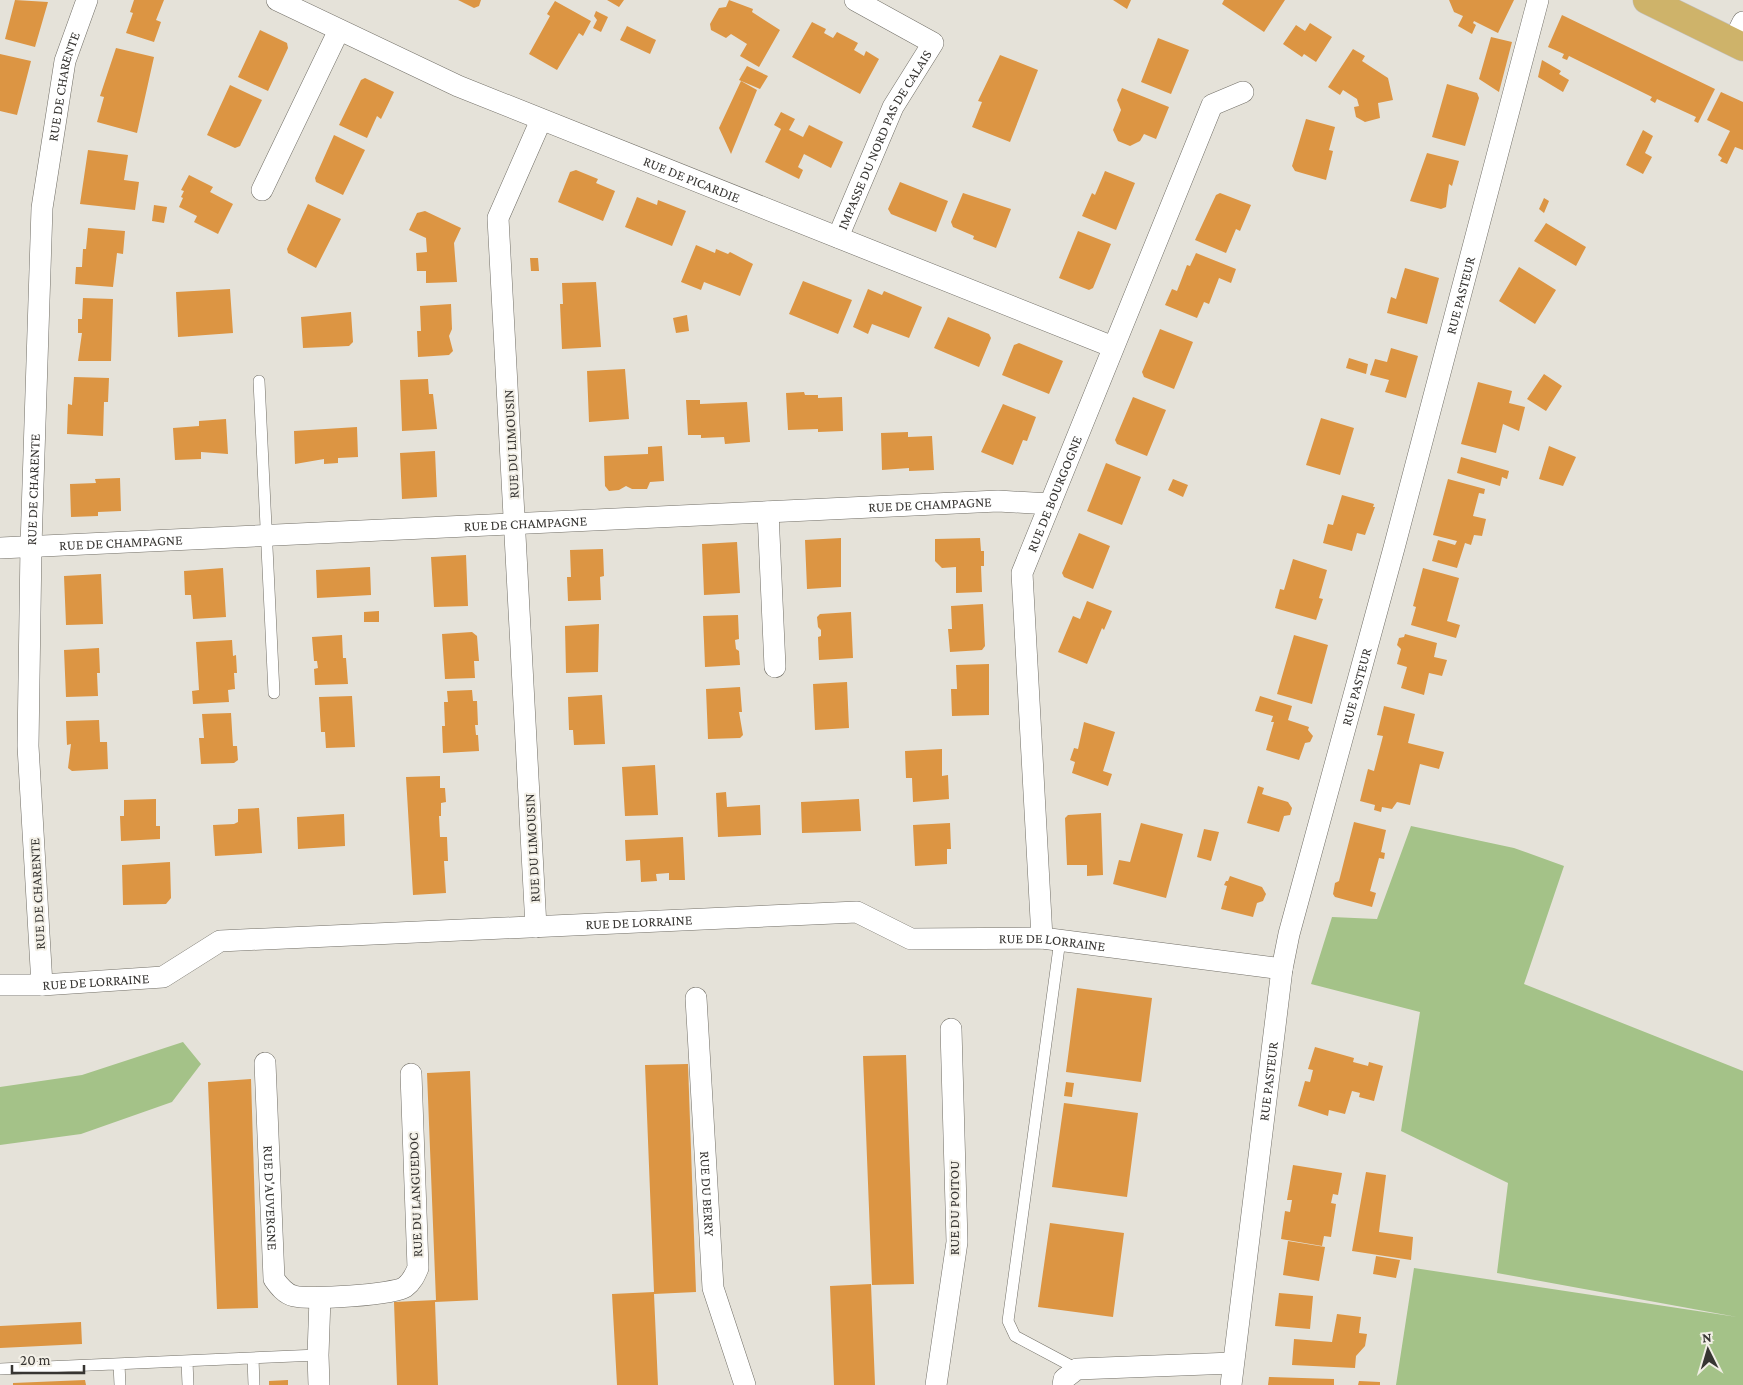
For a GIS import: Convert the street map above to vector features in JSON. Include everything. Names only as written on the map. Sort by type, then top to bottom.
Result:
[{"type":"main road","points":[[1647,0],[1740,37]]},
{"type":"street","name":"RUE DE CHARENTE","points":[[42,985],[28,746],[31,546],[42,208],[65,61],[87,0]]},
{"type":"street","name":"RUE DE PICARDIE","points":[[277,0],[458,86],[1113,346]]},
{"type":"street","name":"IMPASSE DU NORD PAS DE CALAIS","points":[[838,237],[892,107],[932,43],[855,0]]},
{"type":"street","name":"RUE PASTEUR","points":[[1231,1385],[1282,969],[1291,925],[1394,548],[1538,0]]},
{"type":"street","points":[[262,190],[339,30]]},
{"type":"street","name":"RUE DE BOURGOGNE","points":[[1051,939],[1022,572],[1212,105],[1242,92]]},
{"type":"street","name":"RUE DU LIMOUSIN","points":[[536,926],[498,218],[541,120]]},
{"type":"street","name":"RUE DE CHAMPAGNE","points":[[0,548],[998,501],[1050,504]]},
{"type":"street","points":[[768,512],[775,667]]},
{"type":"street","name":"RUE DE LORRAINE","points":[[0,985],[42,985],[163,978],[220,941],[857,912],[911,939],[1051,939],[1282,969]]},
{"type":"street","name":"RUE DU BERRY","points":[[696,998],[713,1288],[745,1385]]},
{"type":"street","name":"RUE DU POITOU","points":[[936,1385],[957,1242],[951,1029]]},
{"type":"street","name":"RUE D'AUVERGNE","points":[[265,1063],[274,1279],[280,1288],[293,1296],[320,1298]]},
{"type":"street","name":"RUE DU LANGUEDOC","points":[[320,1298],[390,1293],[404,1288],[414,1279],[418,1268],[412,1074]]},
{"type":"street","points":[[319,1385],[320,1298]]},
{"type":"street","points":[[1063,1385],[1064,1379],[1078,1369],[1233,1364]]},
{"type":"lane","points":[[259,381],[274,693]]},
{"type":"lane","points":[[1051,939],[1008,1321],[1015,1336],[1078,1369]]},
{"type":"lane","points":[[0,1369],[318,1355]]},
{"type":"lane","points":[[253,1358],[254,1385]]},
{"type":"lane","points":[[187,1361],[188,1385]]},
{"type":"lane","points":[[119,1364],[120,1385]]},
{"type":"green space","points":[[1411,826],[1514,848],[1564,866],[1524,984],[1743,1071],[1743,1385],[1396,1385],[1414,1268],[1737,1317],[1497,1273],[1508,1183],[1401,1131],[1420,1012],[1311,984],[1332,917],[1377,919]]},
{"type":"green space","points":[[183,1042],[201,1064],[172,1102],[81,1134],[0,1145],[0,1087],[82,1075]]},
{"type":"building","points":[[15,0],[48,2],[35,47],[5,39]]},
{"type":"building","points":[[134,0],[164,0],[156,20],[161,22],[154,42],[126,33],[133,13],[130,12]]},
{"type":"building","points":[[458,0],[481,0],[479,6],[474,8]]},
{"type":"building","points":[[607,0],[624,0],[619,7]]},
{"type":"building","points":[[729,0],[753,9],[752,12],[780,30],[759,67],[740,56],[747,44],[731,34],[726,38],[711,30],[710,24],[719,8],[726,7]]},
{"type":"building","points":[[1113,0],[1131,0],[1127,9]]},
{"type":"building","points":[[1224,0],[1285,0],[1264,32],[1222,4]]},
{"type":"building","points":[[1449,0],[1514,0],[1498,33],[1474,21],[1473,23],[1476,25],[1472,34],[1458,26],[1463,16],[1454,12]]},
{"type":"building","points":[[555,1],[591,21],[583,36],[579,33],[557,70],[529,54],[550,16],[547,14]]},
{"type":"building","points":[[596,11],[608,17],[601,32],[593,28],[597,20],[594,16]]},
{"type":"building","points":[[1562,15],[1715,89],[1698,123],[1694,121],[1696,117],[1657,99],[1655,103],[1650,100],[1652,97],[1569,56],[1567,60],[1562,58],[1564,54],[1548,47]]},
{"type":"building","points":[[812,22],[826,29],[824,33],[833,38],[837,32],[858,43],[854,50],[864,56],[866,51],[879,59],[860,94],[792,57]]},
{"type":"building","points":[[1310,23],[1332,37],[1316,62],[1304,54],[1302,57],[1283,44],[1296,25],[1305,31]]},
{"type":"building","points":[[627,26],[656,40],[650,54],[620,40]]},
{"type":"building","points":[[260,30],[287,43],[288,48],[268,91],[238,77]]},
{"type":"building","points":[[1491,37],[1512,42],[1499,92],[1479,79]]},
{"type":"building","points":[[1158,38],[1189,50],[1171,94],[1141,82]]},
{"type":"building","points":[[116,48],[154,57],[137,133],[97,122],[104,97],[100,96]]},
{"type":"building","points":[[1353,49],[1365,56],[1362,61],[1388,78],[1393,100],[1378,103],[1380,118],[1365,122],[1356,117],[1354,107],[1359,106],[1357,99],[1343,90],[1340,95],[1328,87]]},
{"type":"building","points":[[0,54],[31,61],[17,115],[0,111]]},
{"type":"building","points":[[1000,55],[1038,70],[1010,142],[972,127],[982,102],[978,101]]},
{"type":"building","points":[[1542,60],[1561,71],[1559,74],[1569,80],[1563,92],[1538,77]]},
{"type":"building","points":[[747,66],[768,76],[760,89],[739,80]]},
{"type":"building","points":[[365,78],[394,92],[381,119],[377,116],[367,138],[339,125],[361,80]]},
{"type":"building","points":[[741,81],[757,90],[731,154],[719,128]]},
{"type":"building","points":[[1447,84],[1477,93],[1479,98],[1465,146],[1432,137]]},
{"type":"building","points":[[230,85],[262,100],[240,146],[235,148],[207,135]]},
{"type":"building","points":[[1122,88],[1169,107],[1156,139],[1144,134],[1140,141],[1130,146],[1118,141],[1113,130],[1121,110],[1117,100]]},
{"type":"building","points":[[1721,92],[1743,102],[1743,150],[1735,147],[1727,164],[1720,161],[1722,158],[1718,155],[1730,131],[1707,120]]},
{"type":"building","points":[[781,112],[795,119],[789,130],[803,137],[809,125],[843,142],[831,168],[804,154],[798,167],[803,170],[799,179],[765,162],[781,129],[774,125]]},
{"type":"building","points":[[1306,119],[1335,127],[1329,150],[1333,151],[1326,180],[1295,171],[1292,166]]},
{"type":"building","points":[[1643,130],[1653,136],[1645,153],[1652,157],[1643,174],[1626,165]]},
{"type":"building","points":[[334,135],[365,150],[343,195],[316,182],[315,178]]},
{"type":"building","points":[[88,150],[128,155],[124,180],[139,182],[135,210],[80,204]]},
{"type":"building","points":[[1427,153],[1459,161],[1452,186],[1449,184],[1446,207],[1441,209],[1410,201]]},
{"type":"building","points":[[576,170],[598,179],[596,183],[615,191],[603,221],[558,202],[570,172]]},
{"type":"building","points":[[1105,171],[1135,183],[1116,230],[1082,216],[1092,193],[1095,195]]},
{"type":"building","points":[[189,175],[213,187],[210,192],[233,204],[218,234],[194,222],[197,216],[179,207],[184,191],[181,190]]},
{"type":"building","points":[[900,182],[948,201],[936,232],[891,214],[888,209]]},
{"type":"building","points":[[963,193],[1011,209],[996,248],[973,239],[974,236],[953,227],[951,222]]},
{"type":"building","points":[[1220,193],[1251,205],[1240,231],[1236,229],[1226,253],[1195,240],[1216,195]]},
{"type":"building","points":[[637,197],[657,205],[658,200],[686,211],[672,246],[625,227]]},
{"type":"building","points":[[1544,198],[1549,201],[1544,213],[1539,209]]},
{"type":"building","points":[[308,204],[341,219],[316,268],[288,253],[287,249]]},
{"type":"building","points":[[154,205],[167,207],[164,223],[152,221]]},
{"type":"building","points":[[425,211],[461,228],[454,243],[457,282],[426,283],[426,271],[417,271],[416,253],[427,252],[426,238],[409,230],[417,213]]},
{"type":"building","points":[[1546,223],[1586,247],[1576,266],[1534,241]]},
{"type":"building","points":[[88,228],[125,231],[123,254],[117,253],[113,287],[75,284],[76,267],[82,267],[83,249],[86,249]]},
{"type":"building","points":[[1078,231],[1111,244],[1093,288],[1089,290],[1059,278]]},
{"type":"building","points":[[696,245],[715,253],[716,249],[728,254],[730,252],[753,264],[740,296],[704,282],[701,290],[681,282]]},
{"type":"building","points":[[1196,253],[1236,269],[1231,283],[1219,278],[1209,304],[1204,302],[1197,318],[1165,305],[1172,289],[1177,291],[1187,265],[1190,266]]},
{"type":"building","points":[[530,258],[538,258],[539,271],[531,271]]},
{"type":"building","points":[[1519,267],[1556,290],[1535,324],[1499,301]]},
{"type":"building","points":[[1405,268],[1439,278],[1427,324],[1387,313],[1391,297],[1396,299]]},
{"type":"building","points":[[803,281],[852,300],[838,334],[789,314]]},
{"type":"building","points":[[596,282],[601,347],[562,349],[560,304],[563,304],[562,283]]},
{"type":"building","points":[[230,289],[233,333],[178,337],[176,292]]},
{"type":"building","points":[[868,289],[882,295],[884,291],[922,307],[909,338],[872,324],[868,334],[853,327]]},
{"type":"building","points":[[83,298],[113,299],[111,361],[78,361],[82,333],[78,333],[78,319],[82,319]]},
{"type":"building","points":[[451,304],[452,329],[449,336],[453,351],[449,355],[418,357],[417,331],[421,331],[420,306]]},
{"type":"building","points":[[351,312],[353,342],[349,346],[303,348],[301,317]]},
{"type":"building","points":[[687,315],[689,331],[676,333],[673,318]]},
{"type":"building","points":[[948,317],[989,334],[991,338],[979,367],[934,348]]},
{"type":"building","points":[[1160,329],[1193,342],[1174,389],[1144,377],[1142,372]]},
{"type":"building","points":[[1019,343],[1063,361],[1049,394],[1002,375],[1014,345]]},
{"type":"building","points":[[1391,348],[1418,356],[1406,398],[1385,392],[1389,380],[1370,375],[1375,359],[1387,362]]},
{"type":"building","points":[[1349,358],[1368,364],[1366,374],[1346,368]]},
{"type":"building","points":[[625,369],[629,419],[589,422],[587,371]]},
{"type":"building","points":[[1544,374],[1562,386],[1546,411],[1527,399]]},
{"type":"building","points":[[74,377],[109,378],[108,402],[104,402],[103,436],[67,434],[68,404],[72,405]]},
{"type":"building","points":[[428,379],[429,394],[433,394],[437,429],[402,431],[400,380]]},
{"type":"building","points":[[1478,382],[1512,391],[1509,403],[1525,407],[1519,431],[1503,424],[1496,453],[1461,444]]},
{"type":"building","points":[[804,392],[805,395],[818,395],[818,398],[842,397],[843,431],[818,432],[818,429],[788,430],[786,393]]},
{"type":"building","points":[[1133,397],[1166,410],[1147,456],[1117,444],[1115,440]]},
{"type":"building","points":[[686,400],[700,400],[700,404],[747,402],[750,442],[725,444],[724,437],[701,438],[701,435],[688,435]]},
{"type":"building","points":[[1003,404],[1036,417],[1027,441],[1023,440],[1013,465],[981,452]]},
{"type":"building","points":[[1321,418],[1354,428],[1340,475],[1306,465]]},
{"type":"building","points":[[226,419],[228,454],[201,452],[201,459],[175,460],[173,428],[199,426],[199,421]]},
{"type":"building","points":[[357,427],[358,457],[338,458],[338,463],[324,464],[324,459],[295,464],[294,431]]},
{"type":"building","points":[[908,432],[908,437],[932,436],[934,470],[909,471],[909,468],[882,470],[881,433]]},
{"type":"building","points":[[662,446],[664,481],[650,482],[647,489],[632,489],[626,486],[619,490],[609,491],[605,486],[604,456],[648,454],[648,447]]},
{"type":"building","points":[[1549,446],[1576,457],[1563,486],[1539,479]]},
{"type":"building","points":[[435,451],[437,497],[402,499],[400,453]]},
{"type":"building","points":[[1461,457],[1509,471],[1507,479],[1502,477],[1500,486],[1457,473]]},
{"type":"building","points":[[1106,463],[1141,477],[1122,525],[1087,511]]},
{"type":"building","points":[[120,478],[121,511],[98,512],[98,516],[71,517],[70,484],[96,483],[95,479]]},
{"type":"building","points":[[1173,479],[1188,485],[1183,497],[1168,490]]},
{"type":"building","points":[[1448,479],[1485,489],[1484,494],[1479,493],[1473,516],[1486,519],[1482,536],[1474,535],[1471,545],[1465,543],[1457,568],[1432,561],[1438,540],[1455,545],[1457,541],[1433,535]]},
{"type":"building","points":[[1342,495],[1374,504],[1373,507],[1375,507],[1365,535],[1357,533],[1352,551],[1323,543],[1328,524],[1333,525]]},
{"type":"building","points":[[1079,533],[1110,546],[1093,589],[1064,577],[1062,573]]},
{"type":"building","points":[[841,538],[841,587],[807,589],[805,540]]},
{"type":"building","points":[[980,538],[981,551],[984,551],[984,566],[981,566],[982,592],[956,593],[956,567],[942,568],[935,561],[935,539]]},
{"type":"building","points":[[737,542],[740,593],[704,595],[702,544]]},
{"type":"building","points":[[603,549],[604,576],[600,577],[601,600],[568,601],[567,577],[571,577],[570,550]]},
{"type":"building","points":[[466,555],[468,606],[434,607],[431,557]]},
{"type":"building","points":[[1293,559],[1327,570],[1319,598],[1323,599],[1316,620],[1275,608],[1280,589],[1284,590]]},
{"type":"building","points":[[370,567],[371,595],[317,598],[316,570]]},
{"type":"building","points":[[223,568],[226,617],[193,619],[191,595],[185,595],[184,571]]},
{"type":"building","points":[[1423,568],[1459,578],[1447,621],[1460,625],[1456,638],[1411,625],[1416,607],[1413,606]]},
{"type":"building","points":[[101,574],[103,624],[66,625],[64,576]]},
{"type":"building","points":[[1087,601],[1112,611],[1104,630],[1102,628],[1087,664],[1058,652],[1073,616],[1080,619]]},
{"type":"building","points":[[983,604],[985,646],[982,650],[950,652],[948,629],[952,629],[951,606]]},
{"type":"building","points":[[379,611],[379,622],[364,622],[364,612]]},
{"type":"building","points":[[851,612],[853,658],[819,660],[818,637],[821,636],[821,630],[818,627],[817,617],[820,614]]},
{"type":"building","points":[[738,615],[739,639],[735,640],[736,649],[739,651],[740,665],[705,667],[703,616]]},
{"type":"building","points":[[599,624],[598,672],[566,673],[565,626]]},
{"type":"building","points":[[472,632],[477,636],[479,661],[474,661],[475,678],[445,679],[442,634]]},
{"type":"building","points":[[1405,634],[1437,643],[1434,657],[1447,660],[1442,676],[1429,673],[1424,695],[1401,688],[1407,667],[1397,664],[1401,649],[1397,645],[1399,638],[1404,637]]},
{"type":"building","points":[[342,635],[343,658],[346,658],[348,684],[315,685],[314,669],[318,668],[317,661],[314,661],[312,637]]},
{"type":"building","points":[[1294,635],[1328,645],[1312,704],[1277,694]]},
{"type":"building","points":[[232,640],[233,656],[236,655],[237,673],[234,673],[235,689],[228,690],[229,702],[193,704],[192,691],[199,690],[196,642]]},
{"type":"building","points":[[99,648],[100,673],[97,673],[98,696],[66,697],[64,650]]},
{"type":"building","points":[[989,664],[989,715],[952,716],[951,689],[957,689],[956,665]]},
{"type":"building","points":[[847,682],[849,728],[815,730],[813,684]]},
{"type":"building","points":[[740,687],[742,712],[739,712],[743,735],[740,738],[708,739],[706,689]]},
{"type":"building","points":[[472,690],[473,701],[477,701],[478,725],[475,725],[479,751],[443,753],[442,726],[445,726],[444,702],[448,702],[447,691]]},
{"type":"building","points":[[602,695],[605,744],[574,745],[573,730],[569,730],[568,697]]},
{"type":"building","points":[[352,696],[355,747],[326,748],[325,732],[321,732],[319,697]]},
{"type":"building","points":[[1260,696],[1292,706],[1288,720],[1309,727],[1308,730],[1313,736],[1310,742],[1305,743],[1299,760],[1266,750],[1274,722],[1271,722],[1273,716],[1255,711]]},
{"type":"building","points":[[1384,706],[1415,714],[1408,743],[1444,752],[1439,769],[1420,764],[1410,805],[1397,802],[1392,809],[1382,807],[1381,812],[1374,810],[1375,805],[1360,801],[1368,769],[1374,771],[1383,736],[1377,735]]},
{"type":"building","points":[[231,713],[233,746],[237,746],[238,760],[234,763],[201,764],[199,738],[204,738],[202,714]]},
{"type":"building","points":[[99,720],[100,742],[107,742],[108,769],[72,771],[68,768],[71,744],[67,745],[66,721]]},
{"type":"building","points":[[1084,722],[1115,732],[1103,771],[1112,774],[1108,786],[1072,773],[1075,762],[1070,760],[1074,748],[1078,749]]},
{"type":"building","points":[[942,749],[942,776],[948,775],[949,799],[913,802],[912,778],[906,778],[905,751]]},
{"type":"building","points":[[655,765],[658,815],[625,816],[622,767]]},
{"type":"building","points":[[440,776],[440,788],[445,788],[446,802],[441,803],[441,816],[439,816],[440,837],[447,837],[448,861],[444,861],[446,893],[413,895],[406,777]]},
{"type":"building","points":[[1258,786],[1264,788],[1262,794],[1288,802],[1292,808],[1290,815],[1284,816],[1279,832],[1247,823]]},
{"type":"building","points":[[726,792],[727,807],[760,805],[761,835],[718,837],[716,793]]},
{"type":"building","points":[[156,799],[156,826],[160,826],[160,839],[121,841],[120,816],[124,816],[124,800]]},
{"type":"building","points":[[859,799],[861,831],[802,833],[801,802]]},
{"type":"building","points":[[259,808],[262,853],[215,856],[213,825],[234,824],[238,822],[238,809]]},
{"type":"building","points":[[1101,813],[1103,875],[1087,876],[1087,865],[1067,865],[1065,818],[1068,815]]},
{"type":"building","points":[[344,814],[345,846],[298,849],[297,817]]},
{"type":"building","points":[[1354,822],[1386,830],[1381,852],[1385,853],[1384,859],[1379,858],[1370,891],[1376,893],[1372,907],[1335,897],[1333,894],[1335,883],[1339,881]]},
{"type":"building","points":[[950,823],[951,849],[947,849],[947,864],[915,866],[913,825]]},
{"type":"building","points":[[1141,823],[1183,834],[1166,898],[1113,884],[1119,860],[1130,862]]},
{"type":"building","points":[[1204,829],[1219,832],[1211,861],[1197,857]]},
{"type":"building","points":[[683,837],[685,880],[669,880],[669,873],[656,874],[657,881],[641,882],[640,860],[626,861],[625,840]]},
{"type":"building","points":[[170,862],[171,898],[166,904],[123,905],[122,865]]},
{"type":"building","points":[[1230,876],[1262,887],[1266,894],[1263,901],[1257,903],[1253,917],[1221,909],[1227,886],[1224,885]]},
{"type":"building","points":[[1077,988],[1152,998],[1141,1082],[1066,1072]]},
{"type":"building","points":[[1315,1047],[1354,1058],[1353,1062],[1368,1066],[1369,1062],[1383,1066],[1374,1101],[1359,1097],[1360,1093],[1352,1091],[1345,1114],[1329,1110],[1328,1116],[1298,1106],[1305,1081],[1310,1082],[1313,1070],[1308,1069]]},
{"type":"building","points":[[906,1055],[914,1284],[872,1285],[863,1056]]},
{"type":"building","points":[[688,1064],[696,1292],[654,1294],[658,1385],[617,1385],[612,1294],[654,1292],[645,1065]]},
{"type":"building","points":[[470,1071],[478,1300],[435,1302],[438,1385],[397,1385],[394,1302],[436,1300],[427,1073]]},
{"type":"building","points":[[251,1079],[258,1308],[217,1309],[208,1082]]},
{"type":"building","points":[[1066,1082],[1074,1083],[1072,1097],[1064,1096]]},
{"type":"building","points":[[1064,1103],[1138,1113],[1127,1197],[1052,1187]]},
{"type":"building","points":[[1293,1165],[1342,1173],[1338,1195],[1333,1194],[1331,1203],[1336,1204],[1331,1237],[1324,1236],[1322,1246],[1281,1239],[1285,1211],[1290,1212],[1292,1200],[1287,1200]]},
{"type":"building","points":[[1366,1172],[1386,1175],[1379,1232],[1413,1237],[1411,1260],[1352,1251]]},
{"type":"building","points":[[1050,1223],[1124,1233],[1113,1317],[1038,1307]]},
{"type":"building","points":[[1288,1241],[1325,1247],[1319,1281],[1283,1275]]},
{"type":"building","points":[[1376,1256],[1400,1260],[1396,1278],[1373,1274]]},
{"type":"building","points":[[871,1284],[875,1385],[834,1385],[830,1286]]},
{"type":"building","points":[[1279,1293],[1313,1296],[1310,1329],[1275,1326]]},
{"type":"building","points":[[1337,1314],[1361,1317],[1359,1333],[1367,1334],[1365,1346],[1356,1356],[1355,1368],[1292,1365],[1294,1339],[1332,1342]]},
{"type":"building","points":[[81,1322],[82,1344],[0,1348],[0,1326]]},
{"type":"building","points":[[1269,1377],[1334,1379],[1334,1385],[1268,1385]]},
{"type":"building","points":[[85,1380],[86,1385],[13,1385],[13,1383]]},
{"type":"building","points":[[288,1380],[288,1385],[269,1385],[269,1381]]},
{"type":"building","points":[[1359,1381],[1380,1382],[1380,1385],[1358,1385]]}]
